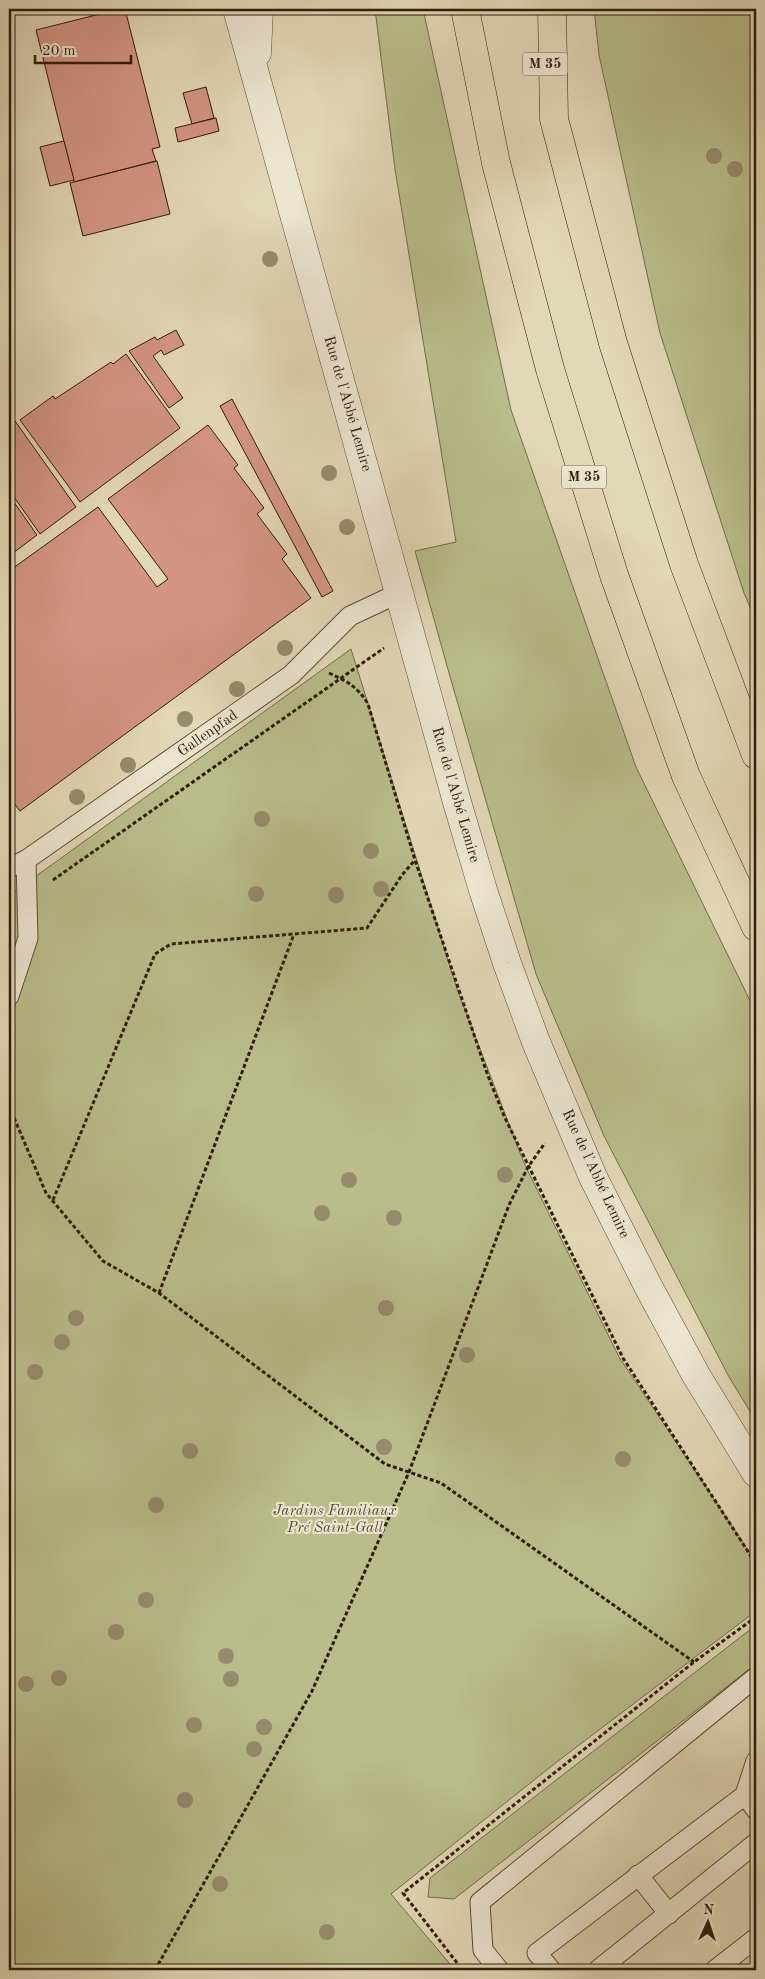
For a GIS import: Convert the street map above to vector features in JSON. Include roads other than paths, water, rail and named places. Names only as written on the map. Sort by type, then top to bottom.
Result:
[{"type":"highway","name":"M 35","points":[[465,9],[496,163],[547,359],[611,566],[686,776],[756,927]]},
{"type":"highway","name":"M 35","points":[[536,9],[554,119],[616,352],[684,564],[756,755]]},
{"type":"highway","points":[[552,9],[554,119]]},
{"type":"street","name":"Rue de l'Abbé Lemire","points":[[236,9],[409,631],[483,890],[507,963],[536,1042],[593,1177],[648,1286],[696,1375],[756,1473]]},
{"type":"street","name":"Rue de l'Abbé Lemire","points":[[255,77],[259,9]]},
{"type":"lane","name":"Gallenpfad","points":[[9,868],[26,860],[292,675],[350,616],[399,592]]},
{"type":"lane","points":[[9,996],[28,938],[26,860]]},
{"type":"lane","points":[[499,1970],[483,1950],[480,1902],[756,1677]]},
{"type":"lane","points":[[551,1970],[538,1954],[638,1875],[751,1802],[756,1760]]},
{"type":"lane","points":[[598,1970],[756,1843]]},
{"type":"lane","points":[[638,1875],[669,1914]]},
{"type":"lane","points":[[715,1970],[756,1938]]},
{"type":"park label","name":"Jardins Familiaux Pré Saint-Gall","points":[[335,1520]]}]
